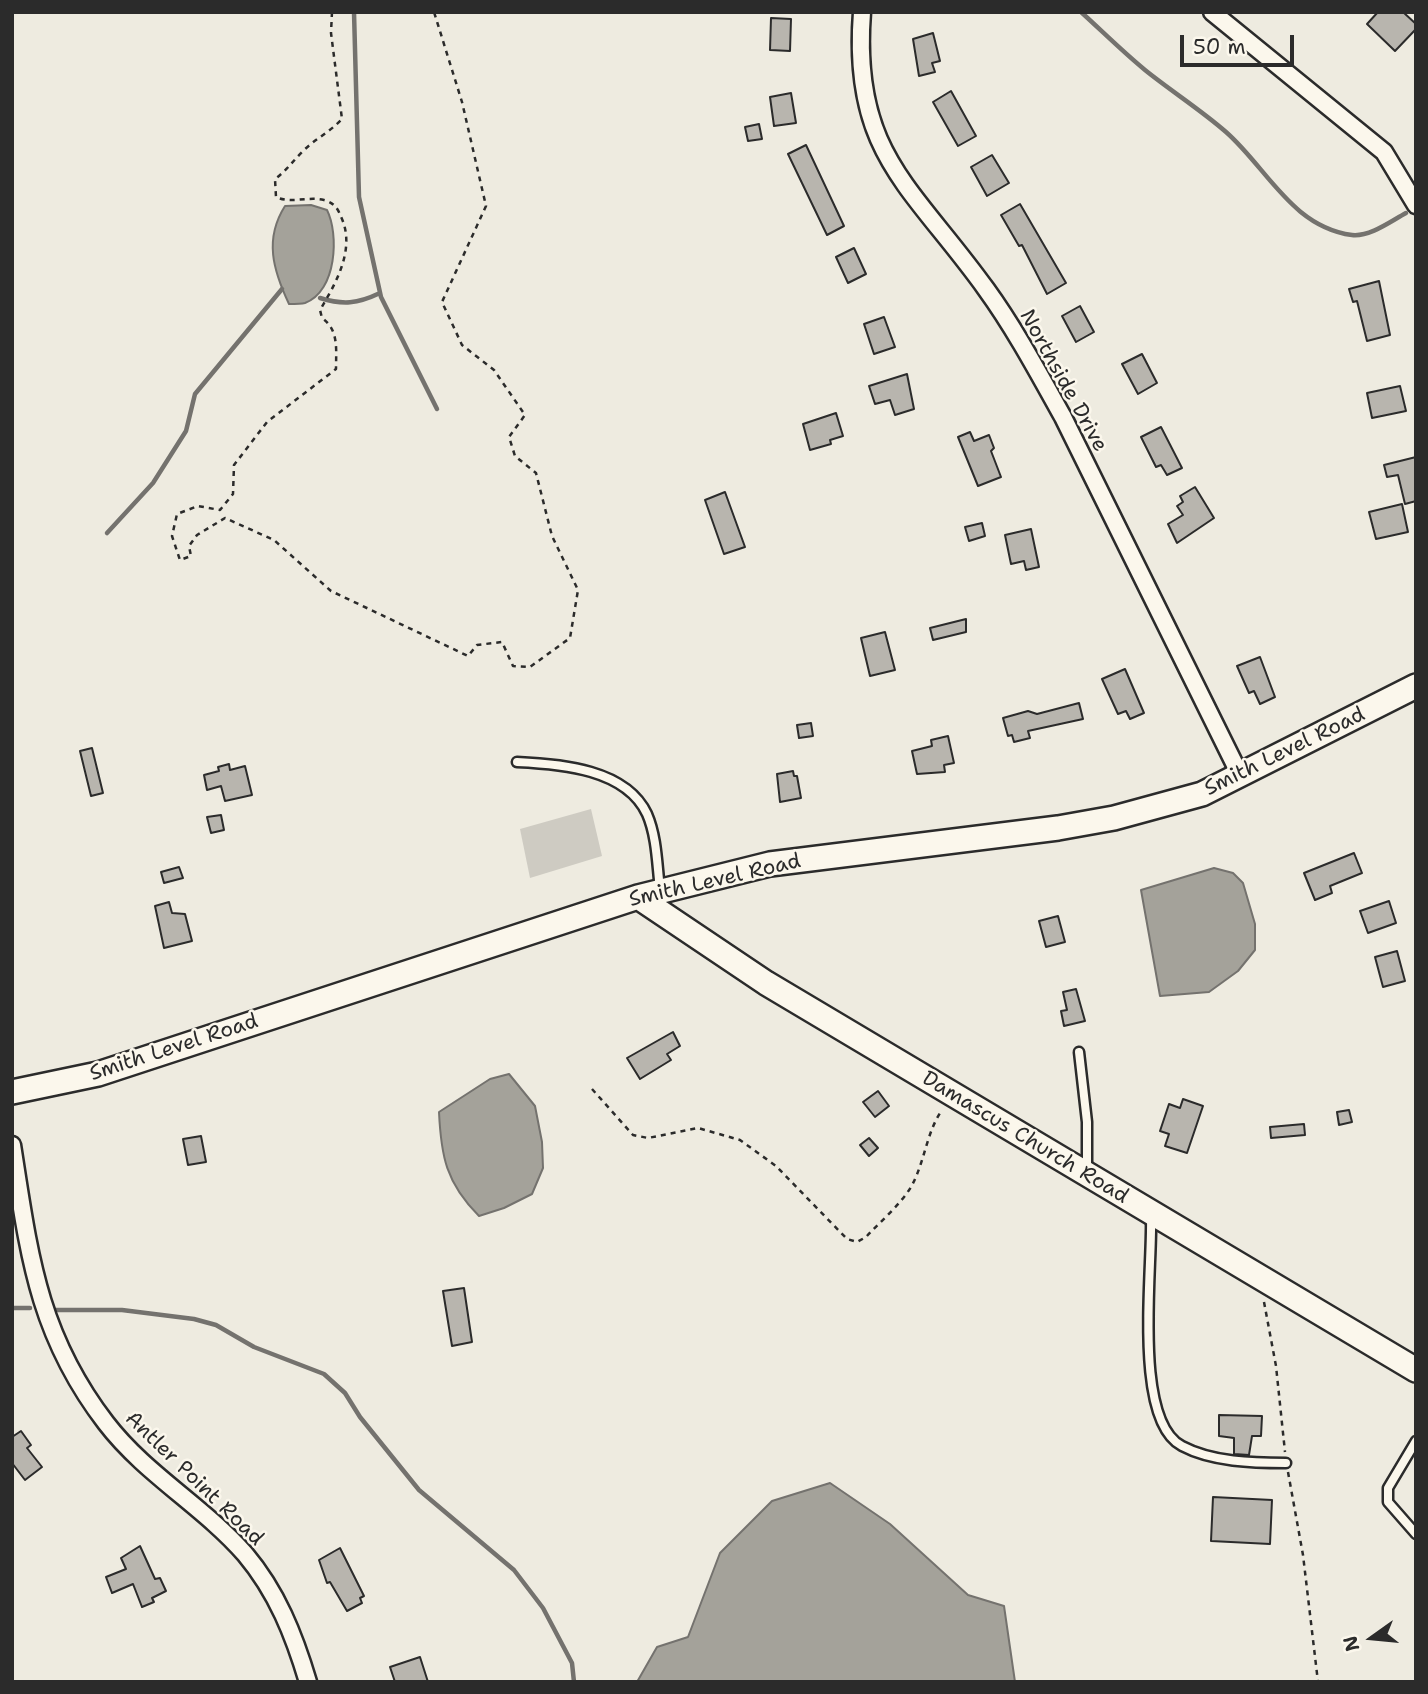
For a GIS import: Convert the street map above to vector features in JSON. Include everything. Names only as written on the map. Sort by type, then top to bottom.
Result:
[{"type":"main road","name":"Smith Level Road","points":[[12,1092],[110,1070],[650,895],[769,864],[965,841],[1114,818],[1202,794],[1241,777],[1416,686]]},
{"type":"main road","name":"Damascus Church Road","points":[[650,895],[766,984],[1416,1370]]},
{"type":"street","name":"Northside Drive","points":[[862,12],[861,72],[872,128],[910,193],[986,289],[1031,360],[1063,417],[1241,777]]},
{"type":"street","points":[[1212,12],[1384,152],[1416,205]]},
{"type":"street","name":"Antler Point Road","points":[[12,1145],[40,1302],[66,1362],[122,1443],[243,1552],[263,1577],[281,1608],[308,1682]]},
{"type":"lane","points":[[517,762],[596,774],[629,792],[640,802],[650,822],[650,895]]},
{"type":"lane","points":[[1079,1052],[1087,1122],[1087,1175]]},
{"type":"lane","points":[[1151,1213],[1150,1372],[1152,1399],[1160,1425],[1180,1446],[1210,1456],[1250,1463],[1286,1463]]},
{"type":"lane","points":[[1416,1441],[1413,1452],[1388,1488],[1388,1502],[1416,1534]]},
{"type":"path","points":[[332,12],[331,33],[342,119],[331,131],[303,150],[287,171],[275,179],[274,189],[276,197],[284,201],[305,198],[326,200],[336,206],[346,229],[344,261],[333,289],[320,310],[322,318],[331,324],[337,341],[336,369],[267,422],[234,465],[233,494],[220,510],[198,506],[177,514],[172,536],[180,560],[191,556],[189,546],[197,535],[225,518],[274,540],[331,591],[468,656],[478,645],[502,642],[513,666],[530,667],[570,638],[578,590],[552,536],[536,473],[515,456],[509,437],[525,415],[495,370],[462,345],[442,302],[486,206],[462,102],[434,12]]},
{"type":"path","points":[[593,1088],[633,1135],[648,1138],[698,1128],[740,1140],[775,1166],[847,1239],[857,1242],[866,1237],[910,1188],[924,1159],[933,1122],[952,1095]]},
{"type":"path","points":[[1259,1279],[1276,1366],[1286,1463],[1303,1555],[1318,1682]]},
{"type":"shaded area","points":[[311,205],[327,210],[331,220],[334,247],[329,275],[316,297],[305,303],[289,304],[275,267],[275,230],[285,206]]},
{"type":"shaded area","points":[[591,809],[602,856],[530,878],[520,829]]},
{"type":"shaded area","points":[[1214,868],[1233,873],[1243,883],[1255,924],[1255,950],[1238,971],[1209,992],[1160,996],[1141,890]]},
{"type":"shaded area","points":[[509,1074],[535,1106],[542,1142],[543,1168],[532,1194],[504,1208],[479,1216],[459,1192],[447,1168],[441,1142],[439,1112],[490,1079]]},
{"type":"shaded area","points":[[830,1483],[890,1524],[968,1595],[1004,1606],[1015,1682],[637,1682],[657,1647],[688,1637],[720,1553],[772,1501]]},
{"type":"building","points":[[1378,12],[1403,12],[1416,24],[1416,29],[1395,51],[1367,24]]},
{"type":"building","points":[[771,18],[791,19],[790,51],[770,50]]},
{"type":"building","points":[[933,33],[940,61],[932,63],[935,72],[919,76],[913,39]]},
{"type":"building","points":[[951,91],[976,136],[958,146],[933,102]]},
{"type":"building","points":[[791,93],[796,123],[774,126],[770,97]]},
{"type":"building","points":[[759,124],[762,139],[748,141],[745,127]]},
{"type":"building","points":[[806,145],[844,226],[827,235],[788,154]]},
{"type":"building","points":[[992,155],[1009,183],[987,196],[971,167]]},
{"type":"building","points":[[1020,204],[1066,283],[1047,294],[1022,245],[1019,246],[1001,215]]},
{"type":"building","points":[[854,248],[866,274],[848,283],[836,257]]},
{"type":"building","points":[[1379,281],[1390,335],[1367,341],[1357,301],[1353,302],[1349,289]]},
{"type":"building","points":[[1080,306],[1094,332],[1076,342],[1062,316]]},
{"type":"building","points":[[884,317],[895,347],[874,354],[864,324]]},
{"type":"building","points":[[1142,354],[1157,383],[1138,394],[1122,364]]},
{"type":"building","points":[[907,374],[914,409],[895,415],[890,400],[875,404],[869,386]]},
{"type":"building","points":[[1400,386],[1406,411],[1372,418],[1367,393]]},
{"type":"building","points":[[836,413],[843,436],[830,440],[831,444],[810,450],[803,424]]},
{"type":"building","points":[[1161,427],[1182,468],[1167,475],[1161,465],[1156,467],[1141,437]]},
{"type":"building","points":[[970,432],[974,441],[989,435],[994,448],[991,451],[1001,477],[978,486],[958,437]]},
{"type":"building","points":[[1416,457],[1416,501],[1405,504],[1398,475],[1387,477],[1384,465]]},
{"type":"building","points":[[1195,487],[1214,518],[1177,543],[1168,524],[1183,515],[1177,506],[1183,502],[1180,496]]},
{"type":"building","points":[[725,492],[745,547],[724,554],[705,500]]},
{"type":"building","points":[[1402,504],[1408,532],[1376,539],[1369,512]]},
{"type":"building","points":[[982,523],[985,536],[969,541],[965,527]]},
{"type":"building","points":[[1031,529],[1039,567],[1026,570],[1024,561],[1011,564],[1005,535]]},
{"type":"building","points":[[966,619],[966,632],[933,640],[930,628]]},
{"type":"building","points":[[885,632],[895,670],[870,676],[861,638]]},
{"type":"building","points":[[1260,657],[1275,697],[1260,704],[1254,691],[1249,693],[1237,666]]},
{"type":"building","points":[[1125,669],[1144,713],[1130,719],[1126,711],[1118,714],[1102,679]]},
{"type":"building","points":[[1079,703],[1083,719],[1028,731],[1030,738],[1014,742],[1012,735],[1008,736],[1003,718],[1028,711],[1037,714]]},
{"type":"building","points":[[811,723],[813,736],[799,738],[797,725]]},
{"type":"building","points":[[948,736],[954,763],[944,765],[945,772],[917,774],[912,751],[932,746],[931,740]]},
{"type":"building","points":[[92,748],[103,793],[91,796],[80,751]]},
{"type":"building","points":[[229,764],[230,770],[245,766],[252,795],[225,801],[221,786],[207,790],[204,775],[219,771],[218,767]]},
{"type":"building","points":[[793,771],[794,776],[797,776],[801,798],[780,802],[777,774]]},
{"type":"building","points":[[221,815],[224,830],[211,833],[207,817]]},
{"type":"building","points":[[1354,853],[1362,873],[1330,886],[1332,893],[1315,900],[1304,873]]},
{"type":"building","points":[[179,867],[183,878],[164,883],[161,872]]},
{"type":"building","points":[[1389,901],[1396,923],[1368,933],[1360,911]]},
{"type":"building","points":[[169,902],[172,913],[185,914],[192,941],[164,948],[155,906]]},
{"type":"building","points":[[1058,916],[1065,942],[1046,947],[1039,921]]},
{"type":"building","points":[[1397,951],[1405,981],[1383,987],[1375,957]]},
{"type":"building","points":[[1076,989],[1085,1021],[1064,1026],[1061,1011],[1067,1010],[1063,992]]},
{"type":"building","points":[[673,1032],[680,1046],[667,1054],[671,1060],[640,1079],[627,1058]]},
{"type":"building","points":[[878,1091],[889,1106],[875,1117],[863,1102]]},
{"type":"building","points":[[1183,1099],[1203,1106],[1187,1153],[1165,1146],[1169,1134],[1160,1131],[1169,1104],[1180,1108]]},
{"type":"building","points":[[1349,1110],[1352,1122],[1339,1125],[1337,1112]]},
{"type":"building","points":[[1304,1124],[1305,1135],[1271,1138],[1270,1127]]},
{"type":"building","points":[[201,1136],[206,1162],[188,1165],[183,1139]]},
{"type":"building","points":[[869,1138],[878,1148],[869,1156],[860,1145]]},
{"type":"building","points":[[464,1288],[472,1342],[452,1346],[443,1291]]},
{"type":"building","points":[[1219,1415],[1262,1416],[1261,1436],[1252,1436],[1249,1455],[1234,1454],[1234,1438],[1219,1436]]},
{"type":"building","points":[[21,1431],[31,1445],[27,1448],[42,1467],[25,1480],[12,1463],[12,1437]]},
{"type":"building","points":[[1213,1497],[1272,1500],[1270,1544],[1211,1541]]},
{"type":"building","points":[[140,1546],[155,1579],[160,1578],[166,1591],[152,1598],[154,1602],[142,1607],[133,1584],[112,1593],[106,1577],[126,1569],[121,1558]]},
{"type":"building","points":[[340,1548],[364,1596],[360,1598],[362,1603],[347,1611],[330,1582],[327,1583],[319,1560]]},
{"type":"building","points":[[420,1657],[428,1682],[395,1682],[390,1667]]},
{"type":"waterway","points":[[354,12],[359,197],[381,297],[437,409]]},
{"type":"waterway","points":[[1081,12],[1145,70],[1226,132],[1282,194],[1313,221],[1331,230],[1359,235],[1380,228],[1406,213]]},
{"type":"waterway","points":[[107,533],[153,483],[186,431],[195,394],[282,289]]},
{"type":"waterway","points":[[320,298],[350,302],[380,293]]},
{"type":"waterway","points":[[12,1308],[30,1308]]},
{"type":"waterway","points":[[56,1310],[122,1310],[194,1319],[216,1325],[254,1347],[324,1374],[345,1393],[360,1417],[419,1490],[514,1570],[543,1608],[572,1663],[574,1682]]}]
